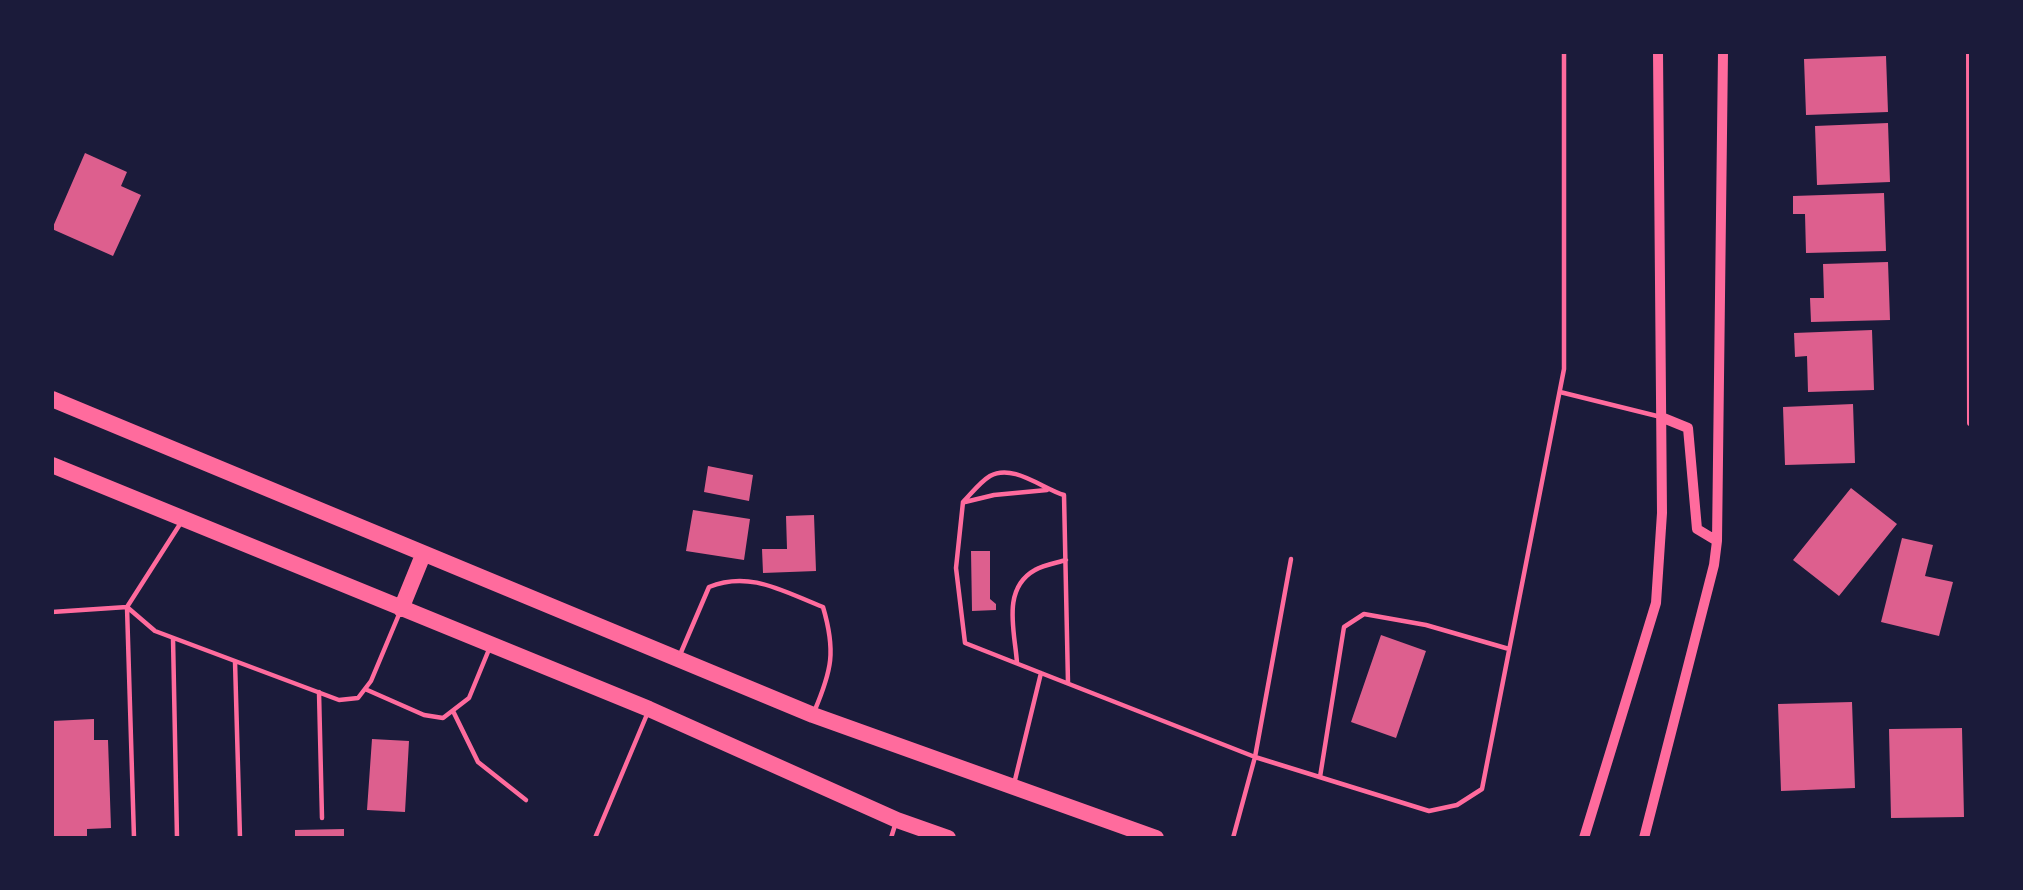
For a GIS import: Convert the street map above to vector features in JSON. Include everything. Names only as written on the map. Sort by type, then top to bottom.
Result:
[{"type":"highway","points":[[52,399],[813,715],[1156,837]]},
{"type":"highway","points":[[52,465],[649,710],[897,820],[948,837]]},
{"type":"highway","points":[[401,609],[423,555]]},
{"type":"street","points":[[1584,837],[1656,603],[1662,513],[1658,52]]},
{"type":"street","points":[[1644,837],[1712,575],[1717,541],[1723,52]]},
{"type":"street","points":[[1969,52],[1971,423]]},
{"type":"street","points":[[1661,417],[1688,428],[1697,529],[1717,541]]},
{"type":"lane","points":[[1047,490],[1037,482],[1012,472],[991,476],[963,502],[956,568],[965,643],[1255,757],[1429,811],[1457,805],[1482,789],[1564,369],[1564,52]]},
{"type":"lane","points":[[1560,393],[1661,417]]},
{"type":"lane","points":[[963,502],[994,495],[1047,490],[1065,495],[1068,683]]},
{"type":"lane","points":[[134,837],[127,607],[183,519]]},
{"type":"lane","points":[[1233,837],[1255,757],[1291,558]]},
{"type":"lane","points":[[1017,663],[1012,596],[1017,585],[1035,570],[1066,560]]},
{"type":"lane","points":[[678,660],[709,587],[726,580],[747,579],[823,606],[831,633],[833,652],[825,688],[813,715]]},
{"type":"lane","points":[[52,612],[127,607],[156,631],[339,700],[358,698],[371,681],[401,609]]},
{"type":"lane","points":[[1320,777],[1344,627],[1364,614],[1426,625],[1509,649]]},
{"type":"lane","points":[[173,638],[177,837]]},
{"type":"lane","points":[[365,689],[424,715],[443,718],[469,698],[491,645]]},
{"type":"lane","points":[[235,661],[240,837]]},
{"type":"lane","points":[[1013,786],[1041,673]]},
{"type":"lane","points":[[319,692],[322,818]]},
{"type":"lane","points":[[595,837],[649,710]]},
{"type":"lane","points":[[453,711],[478,762],[526,800]]},
{"type":"lane","points":[[891,837],[897,820]]},
{"type":"building","points":[[1886,56],[1888,112],[1806,115],[1804,59]]},
{"type":"building","points":[[1888,123],[1890,182],[1817,185],[1815,126]]},
{"type":"building","points":[[85,153],[127,172],[121,186],[141,195],[113,256],[52,229]]},
{"type":"building","points":[[1884,193],[1886,251],[1806,253],[1805,214],[1793,214],[1793,196]]},
{"type":"building","points":[[1888,262],[1890,320],[1811,322],[1810,298],[1824,298],[1823,264]]},
{"type":"building","points":[[1872,330],[1874,390],[1808,392],[1807,356],[1795,357],[1794,333]]},
{"type":"building","points":[[1853,404],[1855,463],[1785,465],[1783,407]]},
{"type":"building","points":[[708,466],[753,475],[749,501],[704,492]]},
{"type":"building","points":[[1851,488],[1897,524],[1839,596],[1793,560]]},
{"type":"building","points":[[693,510],[750,519],[744,560],[686,551]]},
{"type":"building","points":[[814,515],[816,571],[763,573],[762,549],[787,549],[786,516]]},
{"type":"building","points":[[1902,538],[1933,545],[1925,576],[1953,582],[1939,636],[1881,622]]},
{"type":"building","points":[[971,551],[990,551],[990,599],[996,604],[996,610],[972,611]]},
{"type":"building","points":[[1381,635],[1426,651],[1396,738],[1351,722]]},
{"type":"building","points":[[1852,702],[1855,788],[1781,791],[1778,704]]},
{"type":"building","points":[[94,719],[94,740],[108,740],[111,828],[87,829],[87,838],[53,838],[52,721]]},
{"type":"building","points":[[1962,728],[1964,817],[1891,818],[1889,729]]},
{"type":"building","points":[[372,739],[409,741],[405,812],[367,810]]},
{"type":"building","points":[[344,829],[344,838],[295,838],[295,830]]}]
